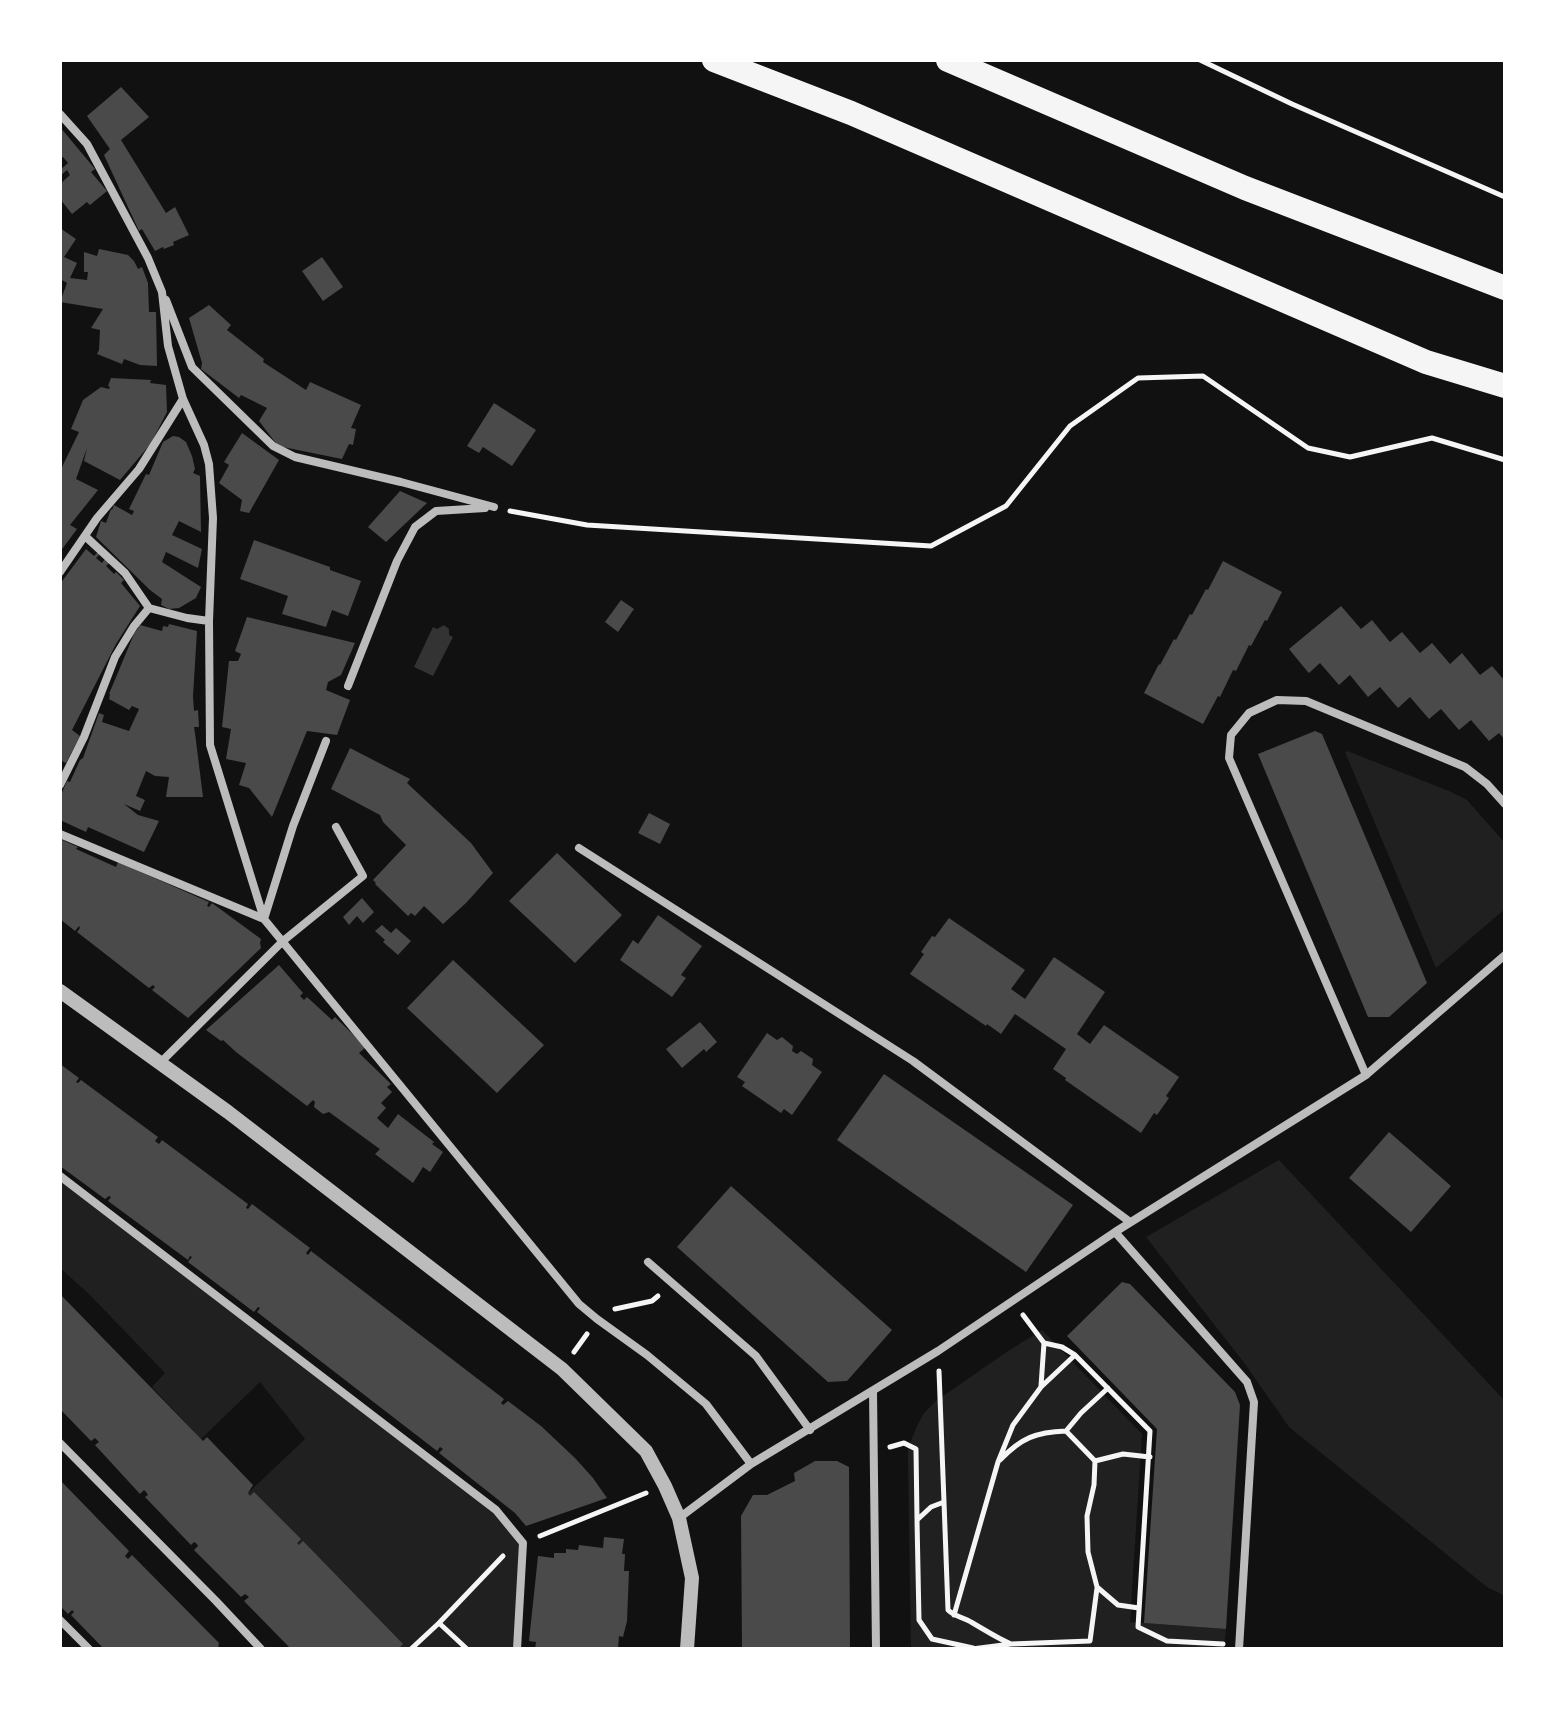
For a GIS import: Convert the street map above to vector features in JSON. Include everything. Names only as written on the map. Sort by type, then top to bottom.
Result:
[{"type":"highway","points":[[714,60],[851,113],[1426,362],[1505,386]]},
{"type":"highway","points":[[948,60],[1245,188],[1505,288]]},
{"type":"street","points":[[60,114],[87,144],[148,258],[192,367],[273,446],[295,457],[494,507]]},
{"type":"street","points":[[162,292],[168,346],[183,399],[204,445],[209,464],[213,518],[209,621],[210,745],[264,919],[579,1304],[706,1404],[751,1464]]},
{"type":"street","points":[[60,572],[97,518],[139,469],[183,399]]},
{"type":"street","points":[[348,686],[397,561],[415,527],[436,511],[494,507]]},
{"type":"street","points":[[85,536],[125,573],[149,608],[209,621]]},
{"type":"street","points":[[60,785],[84,737],[115,657],[149,608]]},
{"type":"street","points":[[1366,1075],[1229,758],[1231,735],[1249,713],[1277,700],[1306,701],[1465,767],[1487,784],[1505,804]]},
{"type":"street","points":[[264,919],[293,826],[326,741]]},
{"type":"street","points":[[160,1063],[283,941],[363,876],[336,827]]},
{"type":"street","points":[[60,834],[264,919]]},
{"type":"street","points":[[579,848],[913,1061],[1130,1222]]},
{"type":"street","points":[[679,1518],[751,1464],[938,1351],[1130,1222],[1366,1075],[1505,955]]},
{"type":"street","points":[[60,991],[241,1122],[562,1369],[646,1451],[679,1518],[692,1578],[687,1649]]},
{"type":"street","points":[[60,1176],[496,1510],[523,1543],[517,1649]]},
{"type":"street","points":[[1115,1232],[1247,1382],[1254,1402],[1239,1647]]},
{"type":"street","points":[[648,1262],[756,1356],[810,1430]]},
{"type":"street","points":[[873,1391],[876,1649]]},
{"type":"street","points":[[60,1443],[261,1649]]},
{"type":"street","points":[[60,1620],[89,1649]]},
{"type":"path","points":[[1200,60],[1292,104],[1505,197]]},
{"type":"path","points":[[494,507],[587,525],[931,546],[1006,506],[1070,426],[1138,378],[1203,376],[1308,448],[1350,457],[1432,438],[1505,460]]},
{"type":"path","points":[[1013,1301],[1044,1343],[1041,1387]]},
{"type":"path","points":[[1044,1343],[1062,1347],[1075,1355],[1150,1431],[1138,1627],[1167,1641],[1239,1647]]},
{"type":"path","points":[[938,1351],[948,1610],[954,1616],[967,1619],[1011,1644]]},
{"type":"path","points":[[954,1616],[998,1462],[1013,1425],[1041,1387],[1075,1355]]},
{"type":"path","points":[[1066,1431],[1108,1388]]},
{"type":"path","points":[[998,1462],[1016,1443],[1048,1431],[1066,1431],[1095,1461],[1094,1485],[1087,1516],[1088,1552],[1097,1587],[1090,1641],[1092,1649]]},
{"type":"path","points":[[873,1452],[904,1443],[916,1449],[919,1620],[932,1639],[972,1648],[1090,1641]]},
{"type":"path","points":[[1095,1461],[1123,1454],[1150,1457]]},
{"type":"path","points":[[411,1649],[503,1556],[523,1543],[665,1486]]},
{"type":"path","points":[[917,1520],[931,1507],[944,1502]]},
{"type":"path","points":[[1097,1587],[1118,1605],[1139,1608]]},
{"type":"path","points":[[439,1623],[467,1649]]},
{"type":"shaded area","points":[[444,625],[453,637],[433,676],[414,667],[433,627],[437,629]]},
{"type":"shaded area","points":[[1345,752],[1467,800],[1505,843],[1505,909],[1436,968]]},
{"type":"shaded area","points":[[1279,1160],[1505,1401],[1505,1596],[1487,1587],[1289,1427],[1245,1364],[1146,1237]]},
{"type":"shaded area","points":[[60,1176],[496,1510],[523,1543],[517,1649],[400,1649],[250,1496],[248,1493],[305,1439],[260,1382],[201,1439],[152,1387],[165,1373],[60,1268]]},
{"type":"shaded area","points":[[1042,1330],[1142,1434],[1130,1622],[1226,1629],[1224,1649],[911,1649],[908,1448],[917,1426],[936,1401]]},
{"type":"building","points":[[121,87],[149,117],[121,140],[166,213],[175,207],[189,235],[164,249],[155,251],[142,229],[139,231],[104,155],[110,149],[87,116]]},
{"type":"building","points":[[60,127],[95,169],[91,172],[107,191],[72,214],[60,199],[60,184],[70,175],[67,170],[60,176],[60,170],[68,163],[63,157],[60,159]]},
{"type":"building","points":[[60,228],[76,239],[64,257],[77,263],[70,278],[87,280],[84,252],[97,256],[99,249],[128,255],[138,269],[142,267],[148,283],[149,312],[156,312],[157,366],[140,365],[124,359],[122,364],[97,354],[100,330],[91,328],[103,309],[60,302],[67,283],[60,279]]},
{"type":"building","points":[[322,257],[343,287],[323,301],[302,271]]},
{"type":"building","points":[[209,305],[231,325],[227,330],[264,359],[263,362],[306,390],[310,382],[361,405],[351,428],[356,429],[353,445],[349,444],[342,459],[278,446],[259,421],[267,408],[241,395],[239,398],[201,369],[189,318]]},
{"type":"building","points":[[111,378],[151,380],[150,383],[166,385],[167,412],[149,447],[120,480],[84,461],[87,448],[76,479],[98,490],[70,525],[77,529],[60,552],[60,471],[79,432],[71,429],[83,400],[101,387],[109,389]]},
{"type":"building","points":[[494,403],[536,430],[512,466],[483,447],[479,453],[467,446]]},
{"type":"building","points":[[242,433],[279,460],[249,513],[240,511],[242,500],[219,483],[229,465],[224,462]]},
{"type":"building","points":[[173,436],[186,442],[195,469],[193,473],[200,476],[201,532],[179,521],[172,535],[202,549],[198,568],[166,552],[162,562],[201,587],[196,598],[179,608],[169,609],[161,605],[162,599],[96,537],[101,521],[106,523],[114,505],[132,515],[134,511],[129,509],[146,474],[149,475],[163,442]]},
{"type":"building","points":[[400,491],[427,503],[386,542],[368,527]]},
{"type":"building","points":[[254,540],[361,581],[348,616],[332,610],[326,627],[282,614],[288,596],[240,579]]},
{"type":"building","points":[[86,549],[94,556],[98,552],[100,554],[96,558],[102,563],[105,559],[109,563],[106,566],[124,580],[121,583],[140,606],[116,644],[72,730],[80,736],[66,763],[60,760],[60,584]]},
{"type":"building","points":[[1223,561],[1282,592],[1203,724],[1144,693]]},
{"type":"building","points":[[621,600],[634,609],[618,632],[605,622]]},
{"type":"building","points":[[1341,606],[1361,629],[1372,620],[1390,642],[1402,632],[1420,653],[1432,643],[1450,664],[1462,653],[1480,675],[1492,666],[1505,681],[1505,740],[1499,733],[1489,741],[1471,720],[1459,730],[1441,709],[1429,719],[1410,697],[1398,708],[1380,687],[1368,697],[1350,675],[1339,685],[1320,663],[1309,673],[1289,649]]},
{"type":"building","points":[[247,617],[355,643],[341,675],[328,682],[326,690],[350,700],[337,735],[307,731],[272,817],[249,788],[239,785],[246,763],[226,759],[231,729],[222,727],[229,661],[238,661],[241,654],[235,651]]},
{"type":"building","points":[[169,624],[197,631],[193,696],[199,727],[194,727],[203,797],[166,797],[169,777],[155,776],[146,771],[136,796],[145,800],[140,811],[124,804],[138,815],[159,821],[144,852],[88,827],[86,832],[60,820],[60,797],[83,758],[99,713],[104,715],[102,722],[129,731],[139,709],[132,706],[129,710],[109,699],[134,634],[140,625],[162,631],[163,626],[168,627]]},
{"type":"building","points":[[1315,731],[1322,734],[1427,983],[1389,1017],[1368,1017],[1258,754]]},
{"type":"building","points":[[350,748],[410,779],[407,783],[471,843],[493,873],[443,924],[424,906],[415,916],[411,913],[408,916],[375,884],[373,880],[406,845],[380,815],[331,789]]},
{"type":"building","points":[[649,813],[670,824],[660,844],[638,833]]},
{"type":"building","points":[[60,839],[116,867],[118,862],[209,902],[209,907],[212,903],[261,939],[261,948],[188,1018],[152,990],[153,985],[149,988],[77,932],[79,926],[75,931],[60,919]]},
{"type":"building","points":[[557,853],[622,915],[575,963],[509,901]]},
{"type":"building","points":[[362,898],[374,912],[363,923],[357,916],[349,925],[343,917]]},
{"type":"building","points":[[658,915],[702,946],[681,975],[686,978],[672,997],[620,960],[633,940],[638,944]]},
{"type":"building","points":[[949,918],[1025,970],[1011,989],[1025,999],[1054,957],[1105,992],[1077,1034],[1090,1044],[1104,1025],[1179,1077],[1166,1096],[1169,1098],[1141,1133],[1053,1069],[1066,1049],[1015,1014],[1001,1034],[910,974],[932,936],[935,937]]},
{"type":"building","points":[[382,925],[391,933],[396,928],[411,941],[398,955],[375,931]]},
{"type":"building","points":[[453,960],[544,1045],[497,1093],[407,1008]]},
{"type":"building","points":[[279,965],[303,993],[300,996],[304,1000],[307,997],[332,1020],[335,1017],[366,1047],[359,1053],[391,1084],[387,1087],[392,1092],[381,1103],[386,1108],[377,1118],[388,1128],[398,1114],[443,1152],[430,1172],[423,1167],[413,1183],[375,1154],[380,1149],[329,1112],[323,1114],[314,1107],[313,1100],[307,1106],[206,1030]]},
{"type":"building","points":[[700,1022],[717,1042],[682,1068],[666,1049]]},
{"type":"building","points":[[767,1033],[777,1040],[782,1037],[793,1046],[792,1051],[797,1054],[801,1051],[813,1059],[812,1065],[822,1072],[792,1115],[784,1109],[781,1113],[742,1086],[745,1082],[737,1077]]},
{"type":"building","points":[[60,1064],[79,1078],[76,1082],[81,1080],[158,1137],[155,1141],[159,1144],[162,1140],[248,1204],[246,1208],[252,1204],[310,1248],[306,1253],[308,1255],[311,1251],[504,1399],[503,1405],[508,1401],[541,1426],[575,1458],[607,1498],[526,1526],[515,1513],[439,1453],[443,1449],[440,1447],[437,1451],[257,1312],[260,1308],[254,1312],[188,1262],[192,1257],[188,1260],[108,1201],[111,1197],[105,1199],[60,1166]]},
{"type":"building","points":[[884,1074],[1073,1205],[1026,1272],[837,1140]]},
{"type":"building","points":[[1389,1132],[1451,1186],[1411,1232],[1349,1178]]},
{"type":"building","points":[[731,1186],[892,1330],[847,1381],[828,1382],[677,1247]]},
{"type":"building","points":[[1122,1282],[1130,1284],[1235,1392],[1240,1405],[1226,1629],[1144,1623],[1157,1429],[1067,1336]]},
{"type":"building","points":[[60,1294],[203,1441],[207,1437],[253,1485],[248,1493],[250,1496],[254,1492],[301,1539],[297,1543],[299,1545],[303,1541],[403,1644],[398,1649],[291,1649],[244,1601],[249,1597],[245,1594],[241,1597],[194,1550],[197,1544],[194,1542],[191,1545],[145,1497],[148,1495],[144,1490],[140,1494],[95,1445],[99,1442],[95,1438],[91,1441],[60,1409]]},
{"type":"building","points":[[815,1461],[837,1461],[849,1467],[850,1649],[742,1649],[741,1516],[753,1495],[767,1495],[795,1481],[794,1473]]},
{"type":"building","points":[[60,1480],[129,1551],[125,1556],[128,1559],[132,1555],[219,1643],[218,1649],[104,1649],[71,1615],[72,1610],[68,1614],[60,1606]]},
{"type":"building","points":[[604,1537],[624,1539],[624,1571],[629,1571],[627,1621],[623,1637],[619,1636],[618,1649],[535,1649],[536,1642],[529,1641],[538,1556],[554,1558],[554,1553],[566,1553],[566,1549],[578,1550],[579,1545],[603,1548]]}]
